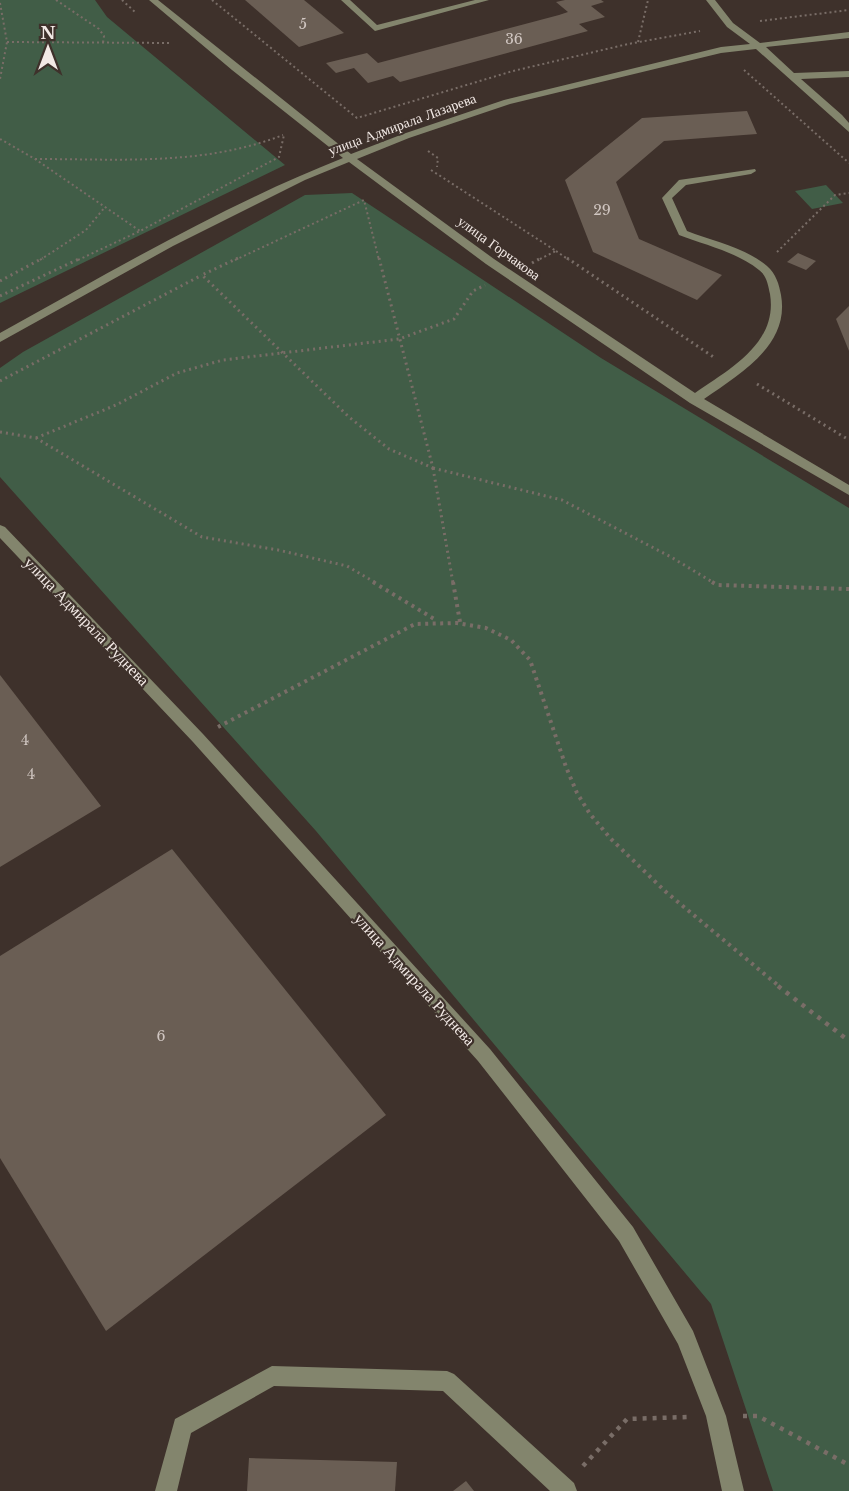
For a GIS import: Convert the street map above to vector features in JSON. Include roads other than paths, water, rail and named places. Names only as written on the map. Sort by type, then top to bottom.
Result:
[{"type":"street","name":"улица Горчакова","points":[[153,0],[204,43],[351,158],[590,332],[694,400],[849,491]]},
{"type":"street","points":[[345,0],[375,28],[485,0]]},
{"type":"street","points":[[710,0],[730,25],[760,46],[839,117],[849,129]]},
{"type":"street","name":"улица Адмирала Лазарева","points":[[0,338],[169,244],[301,178],[507,102],[721,50],[849,35]]},
{"type":"street","points":[[792,76],[849,74]]},
{"type":"street","points":[[694,400],[735,371],[765,343],[779,320],[778,298],[769,273],[745,257],[683,233],[668,198],[683,182],[751,171]]},
{"type":"street","name":"улица Адмирала Руднева","points":[[0,530],[198,738],[484,1055],[626,1234],[686,1338],[716,1416],[733,1491]]},
{"type":"street","points":[[166,1491],[182,1426],[272,1376],[447,1381],[566,1491]]}]
